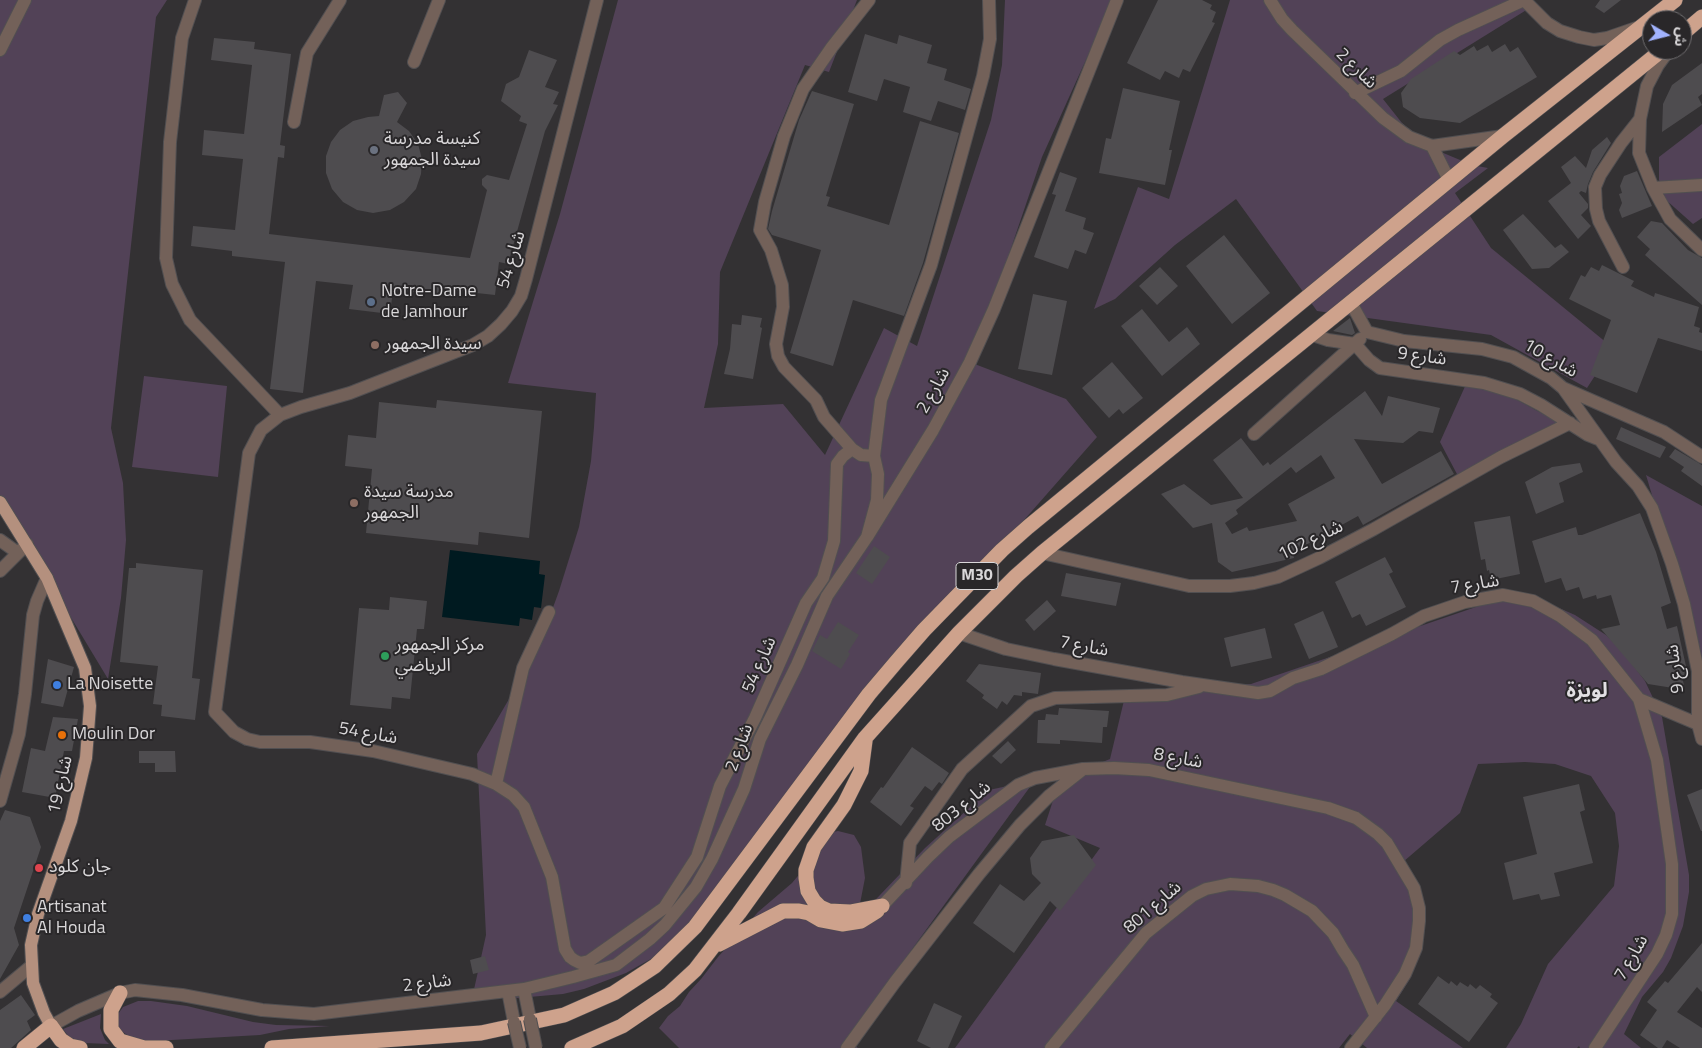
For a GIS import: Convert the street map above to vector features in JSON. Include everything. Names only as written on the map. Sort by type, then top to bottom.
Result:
[{"type":"highway","name":"M30","points":[[1663,10],[1675,0]]},
{"type":"highway","points":[[1692,26],[1702,17]]},
{"type":"highway","name":"M30","points":[[272,1048],[481,1033],[564,1015],[590,1005],[621,989],[655,966],[695,927],[869,694],[924,630],[1002,550],[1449,180],[1642,27]]},
{"type":"highway","name":"M30","points":[[572,1048],[622,1026],[646,1011],[669,994],[695,970],[715,946],[865,738],[959,633],[1042,553],[1650,60]]},
{"type":"highway","points":[[865,738],[861,771],[844,805],[814,848],[806,870],[806,878],[808,891],[814,901],[820,907],[829,911],[850,912],[882,906]]},
{"type":"highway","points":[[715,946],[783,912],[799,911],[821,920],[847,924],[861,921],[882,906]]},
{"type":"highway","points":[[120,993],[111,1010],[111,1029],[120,1041],[144,1048]]},
{"type":"highway","points":[[24,1048],[51,1026],[61,1040],[70,1046],[80,1048]]},
{"type":"highway","points":[[132,1048],[166,1048]]},
{"type":"main road","name":"شارع 19","points":[[0,502],[22,548],[47,578],[84,668],[90,706],[86,758],[71,821],[38,914],[31,945],[33,983],[38,999],[51,1026]]},
{"type":"street","points":[[0,50],[24,0]]},
{"type":"street","points":[[195,0],[182,38],[170,142],[166,258],[172,284],[190,320],[280,415]]},
{"type":"street","points":[[294,122],[307,53],[340,0]]},
{"type":"street","points":[[414,62],[438,0]]},
{"type":"street","name":"شارع 54","points":[[597,0],[526,279],[512,311],[488,336],[473,344],[350,393],[280,415],[261,430],[249,453],[214,712],[234,732],[246,739],[260,742],[310,742],[373,750],[472,774],[496,784],[513,795],[524,807],[552,877],[565,949],[570,957],[580,963],[589,961],[664,908],[697,857],[720,786],[755,718],[806,603],[823,578],[834,541],[837,464],[842,456],[852,449]]},
{"type":"street","points":[[869,0],[832,47],[803,89],[784,136],[765,202],[760,230],[771,250],[782,285],[783,307],[776,344],[778,356],[784,367],[816,400],[824,417],[852,449],[861,454],[874,456]]},
{"type":"street","points":[[867,537],[877,500],[878,474],[874,456],[881,400],[931,265],[983,76],[990,39],[989,0]]},
{"type":"street","name":"شارع 2","points":[[51,1026],[78,1011],[120,993],[135,990],[182,995],[262,1010],[314,1014],[524,989],[616,964],[650,939],[665,925],[692,893],[712,860],[744,789],[760,739],[797,665],[827,596],[867,537],[933,430],[970,362],[994,309],[1117,0]]},
{"type":"street","name":"شارع 2","points":[[1270,0],[1282,19],[1356,93],[1400,132],[1419,142],[1432,146],[1503,136]]},
{"type":"street","points":[[1356,93],[1401,71],[1440,40],[1458,30],[1524,0],[1547,23],[1560,31],[1579,37],[1594,40],[1607,38],[1642,26]]},
{"type":"street","points":[[1662,60],[1646,86],[1640,119],[1640,153],[1653,188],[1670,219],[1702,250]]},
{"type":"street","points":[[1623,267],[1599,221],[1596,209],[1596,186],[1621,142],[1640,119]]},
{"type":"street","points":[[1432,146],[1449,180]]},
{"type":"street","points":[[1653,188],[1702,185]]},
{"type":"street","points":[[1254,434],[1367,332],[1351,303]]},
{"type":"street","name":"شارع 10","points":[[1367,332],[1404,341],[1503,353],[1532,366],[1563,388],[1664,432],[1702,457]]},
{"type":"street","points":[[1313,334],[1328,340],[1355,344]]},
{"type":"street","name":"شارع 9","points":[[1355,344],[1369,360],[1380,368],[1484,383],[1505,388],[1541,405],[1588,435],[1600,440]]},
{"type":"street","name":"شارع 9","points":[[1563,388],[1616,462],[1638,486],[1652,508],[1684,604],[1698,671],[1698,724],[1702,739]]},
{"type":"street","name":"شارع 102","points":[[1042,553],[1190,586],[1254,583],[1278,576],[1319,558],[1501,457],[1570,423]]},
{"type":"street","points":[[0,540],[22,548],[0,571]]},
{"type":"street","points":[[0,801],[19,734],[33,615],[47,578]]},
{"type":"street","name":"شارع 7","points":[[959,633],[987,644],[1025,653],[1258,693],[1270,691],[1293,678],[1321,669],[1424,616],[1465,602],[1503,596],[1533,601],[1573,625],[1592,640],[1639,699],[1657,760],[1672,864],[1672,914],[1666,935],[1657,954],[1595,1048]]},
{"type":"street","points":[[496,784],[523,668],[549,612]]},
{"type":"street","points":[[906,883],[910,844],[962,769],[1031,706],[1055,698],[1167,695],[1205,685]]},
{"type":"street","points":[[1639,699],[1698,724]]},
{"type":"street","points":[[847,1048],[895,982],[990,860],[1020,825],[1049,796],[1083,769]]},
{"type":"street","name":"شارع 803","points":[[882,906],[949,837],[1018,785],[1035,778],[1083,769]]},
{"type":"street","name":"شارع 8","points":[[1083,769],[1149,770],[1328,808],[1356,818],[1378,834],[1394,852],[1414,888],[1419,908],[1416,948],[1406,974],[1352,1048]]},
{"type":"street","name":"شارع 801","points":[[1051,1048],[1146,932],[1192,896],[1206,889],[1230,884],[1258,886],[1273,890],[1286,895],[1312,911],[1333,933],[1344,950],[1376,1017]]},
{"type":"street","points":[[0,992],[31,966]]},
{"type":"street","points":[[524,989],[536,1048]]},
{"type":"street","points":[[508,991],[520,1048]]},
{"type":"shaded area","points":[[0,0],[167,0],[156,17],[111,428],[123,483],[126,540],[121,598],[108,679],[64,606],[0,514]]},
{"type":"shaded area","points":[[618,0],[857,0],[829,72],[805,65],[720,272],[718,344],[704,408],[783,404],[825,455],[884,328],[917,346],[991,120],[1002,65],[1005,0],[1113,0],[1042,157],[972,363],[1066,399],[1097,437],[894,668],[800,792],[665,951],[626,973],[584,989],[563,994],[518,998],[473,994],[486,935],[477,754],[516,687],[547,624],[559,591],[579,527],[591,461],[596,393],[508,383],[560,214]]},
{"type":"shaded area","points":[[1230,0],[1525,0],[1528,9],[1383,99],[1402,123],[1414,134],[1441,152],[1472,165],[1488,168],[1455,193],[1491,248],[1613,348],[1587,388],[1491,335],[1317,311],[1236,199],[1175,245],[1115,299],[1094,309],[1138,187],[1169,199]]},
{"type":"shaded area","points":[[1702,124],[1702,218],[1693,224],[1666,200],[1659,180],[1659,157]]},
{"type":"shaded area","points":[[144,376],[227,386],[218,477],[132,467]]},
{"type":"shaded area","points":[[1467,382],[1510,396],[1565,426],[1458,476],[1440,442]]},
{"type":"shaded area","points":[[1646,475],[1702,506],[1702,663]]},
{"type":"shaded area","points":[[1508,596],[1542,602],[1559,608],[1575,615],[1606,635],[1621,649],[1645,681],[1662,717],[1689,875],[1689,892],[1683,926],[1671,958],[1663,972],[1642,997],[1624,1034],[1641,1048],[1580,1048],[1579,1046],[1577,1048],[1506,1048],[1521,1024],[1548,964],[1614,886],[1619,846],[1615,813],[1591,776],[1555,764],[1525,762],[1478,764],[1460,813],[1403,862],[1416,891],[1415,964],[1411,977],[1396,1001],[1463,1048],[1367,1048],[1350,1034],[1339,1048],[955,1048],[1100,848],[1045,825],[1060,779],[1110,759],[1126,692],[1251,684]]},
{"type":"shaded area","points":[[1035,780],[846,1040],[858,1048],[679,1048],[659,1028],[668,1016],[680,1006],[718,957],[758,912],[792,883],[802,871],[824,834],[838,831],[854,835],[861,847],[865,878],[857,919],[925,848],[989,790]]},
{"type":"shaded area","points":[[138,1001],[187,1006],[253,1022],[276,1025],[330,1026],[289,1029],[260,1035],[144,1040],[131,1038],[119,1029],[118,1014],[123,1007]]},
{"type":"shaded area","points":[[101,1014],[100,1028],[105,1040],[109,1044],[84,1043],[69,1037],[63,1029]]},
{"type":"water","points":[[450,550],[540,561],[539,574],[545,575],[541,608],[534,607],[532,620],[520,618],[519,626],[442,617]]},
{"type":"building","points":[[1158,0],[1202,0],[1212,5],[1210,9],[1216,12],[1212,22],[1215,23],[1190,72],[1183,69],[1179,78],[1165,71],[1160,80],[1127,63]]},
{"type":"building","points":[[1600,0],[1621,0],[1604,13],[1595,7]]},
{"type":"building","points":[[865,34],[897,44],[899,35],[932,45],[927,63],[947,69],[944,80],[971,89],[965,110],[938,101],[931,121],[903,112],[910,87],[884,79],[877,101],[848,92]]},
{"type":"building","points":[[214,38],[255,42],[254,49],[291,54],[280,145],[285,146],[284,158],[278,157],[269,234],[470,258],[487,190],[482,185],[482,179],[487,175],[509,180],[527,124],[519,121],[521,116],[501,101],[506,84],[519,77],[529,50],[557,60],[545,87],[559,92],[553,104],[558,105],[545,131],[508,264],[499,262],[495,295],[440,289],[439,295],[393,290],[390,314],[349,309],[353,285],[316,281],[303,393],[270,389],[285,262],[232,256],[232,251],[191,246],[193,226],[235,230],[243,159],[202,155],[204,130],[244,134],[252,65],[211,60]]},
{"type":"building","points":[[1505,44],[1510,52],[1518,47],[1537,77],[1460,123],[1420,118],[1403,107],[1401,93],[1411,79],[1454,51],[1460,55],[1474,46],[1477,51],[1488,45],[1492,52]]},
{"type":"building","points":[[1702,63],[1702,94],[1698,97],[1702,105],[1662,132],[1663,104],[1672,85]]},
{"type":"building","points":[[1123,88],[1180,101],[1169,150],[1172,150],[1165,185],[1099,173],[1106,138],[1111,139]]},
{"type":"building","points":[[812,91],[854,104],[826,196],[830,197],[827,206],[889,225],[920,121],[959,133],[923,263],[904,316],[853,300],[833,366],[790,353],[821,250],[772,235],[768,229],[799,120]]},
{"type":"building","name":"كنيسة مدرسة سيدة الجمهور","points":[[398,92],[407,103],[397,122],[409,131],[418,144],[422,159],[421,174],[416,189],[404,202],[390,210],[373,213],[357,210],[343,202],[332,189],[326,173],[326,156],[331,142],[340,130],[353,121],[379,116],[384,95]]},
{"type":"building","points":[[1607,137],[1611,143],[1593,172],[1586,193],[1581,191],[1579,193],[1588,204],[1588,208],[1581,215],[1591,226],[1578,239],[1548,201],[1571,183],[1561,167],[1575,156],[1586,168],[1592,150]]},
{"type":"building","points":[[1637,171],[1652,206],[1622,218],[1619,210],[1622,203],[1619,194],[1622,193],[1620,186],[1624,176]]},
{"type":"building","points":[[1060,172],[1077,178],[1065,211],[1086,218],[1083,229],[1094,233],[1086,254],[1075,250],[1068,269],[1034,257],[1056,195],[1052,194]]},
{"type":"building","points":[[1523,214],[1555,248],[1561,244],[1569,252],[1549,268],[1532,269],[1503,230]]},
{"type":"building","points":[[1651,221],[1662,223],[1688,250],[1702,258],[1702,305],[1645,255],[1650,249],[1637,237]]},
{"type":"building","points":[[1224,235],[1270,293],[1232,324],[1186,266]]},
{"type":"building","points":[[1602,265],[1634,281],[1631,286],[1654,297],[1655,293],[1699,307],[1694,326],[1700,328],[1699,332],[1702,333],[1702,351],[1658,338],[1637,393],[1590,375],[1611,320],[1569,299],[1581,275],[1585,277],[1591,267],[1599,271]]},
{"type":"building","points":[[1160,267],[1178,286],[1157,305],[1139,286]]},
{"type":"building","points":[[1033,294],[1067,301],[1052,375],[1018,369]]},
{"type":"building","points":[[1142,309],[1169,342],[1187,327],[1200,344],[1162,376],[1121,326]]},
{"type":"building","points":[[742,315],[762,318],[753,379],[724,374],[730,349],[732,324],[741,325]]},
{"type":"building","points":[[1350,318],[1355,333],[1352,335],[1333,331]]},
{"type":"building","points":[[1112,362],[1143,398],[1123,414],[1119,409],[1109,418],[1082,388]]},
{"type":"building","points":[[1365,391],[1382,416],[1388,396],[1440,408],[1433,433],[1419,431],[1403,443],[1354,439],[1382,484],[1441,451],[1454,474],[1363,525],[1358,516],[1293,552],[1294,558],[1232,572],[1218,562],[1212,523],[1193,528],[1161,494],[1184,484],[1211,505],[1243,498],[1213,460],[1241,438],[1263,466],[1268,462],[1270,465]],"holes":[[[1321,455],[1335,478],[1288,504],[1297,521],[1249,531],[1247,527],[1232,534],[1225,523],[1238,514],[1236,510],[1291,467],[1296,473]]]},
{"type":"building","points":[[437,400],[542,411],[529,538],[479,532],[478,545],[366,533],[372,469],[345,466],[348,435],[376,438],[379,402],[436,408]]},
{"type":"building","points":[[1621,427],[1666,447],[1660,458],[1616,439]]},
{"type":"building","points":[[1675,449],[1702,465],[1702,486],[1681,471],[1684,467],[1669,457]]},
{"type":"building","points":[[1580,463],[1583,472],[1559,483],[1564,502],[1536,514],[1525,482],[1552,467]]},
{"type":"building","points":[[1640,513],[1656,552],[1671,603],[1661,607],[1667,629],[1677,626],[1688,675],[1682,677],[1684,685],[1673,688],[1648,684],[1601,629],[1620,625],[1611,595],[1597,599],[1596,595],[1583,599],[1579,587],[1566,591],[1561,578],[1545,583],[1532,541],[1576,527],[1578,535],[1582,535]]},
{"type":"building","points":[[1510,516],[1520,574],[1491,580],[1485,559],[1481,560],[1474,522]]},
{"type":"building","points":[[874,546],[890,557],[872,584],[856,573]]},
{"type":"building","points":[[1385,557],[1393,572],[1389,574],[1406,607],[1366,626],[1360,614],[1352,618],[1335,582]]},
{"type":"building","points":[[136,563],[203,570],[192,678],[200,679],[195,720],[161,716],[162,705],[153,704],[158,666],[120,662],[129,568],[136,568]]},
{"type":"building","points":[[1066,573],[1121,583],[1116,606],[1061,596]]},
{"type":"building","name":"مركز الجمهور الرياضي","points":[[390,597],[427,601],[424,629],[417,629],[410,699],[392,697],[391,709],[350,705],[359,608],[389,610]]},
{"type":"building","points":[[1047,600],[1056,611],[1034,631],[1025,620]]},
{"type":"building","points":[[1323,611],[1338,647],[1309,659],[1294,624]]},
{"type":"building","points":[[838,622],[859,635],[848,652],[850,654],[841,669],[812,651],[820,635],[827,639]]},
{"type":"building","points":[[1265,628],[1272,658],[1231,667],[1224,638]]},
{"type":"building","name":"La Noisette","points":[[48,659],[74,667],[63,707],[41,703]]},
{"type":"building","points":[[979,664],[1041,673],[1038,694],[1022,692],[1022,696],[1014,695],[1007,705],[1002,701],[997,709],[982,698],[984,695],[966,681]]},
{"type":"building","points":[[1059,708],[1109,711],[1107,727],[1103,727],[1102,743],[1060,740],[1060,744],[1037,743],[1038,720],[1045,720],[1046,714],[1058,715]]},
{"type":"building","points":[[53,717],[78,719],[72,751],[64,751],[55,798],[22,792],[31,748],[45,751]]},
{"type":"building","points":[[1008,741],[1016,750],[1001,764],[992,756]]},
{"type":"building","points":[[912,747],[949,773],[942,784],[939,782],[932,791],[925,786],[910,806],[914,808],[901,826],[870,802],[881,787],[883,788]]},
{"type":"building","points":[[139,751],[175,751],[176,772],[155,772],[155,763],[139,763]]},
{"type":"building","points":[[1579,784],[1585,810],[1580,812],[1593,863],[1554,873],[1560,896],[1541,900],[1539,894],[1513,900],[1504,863],[1537,854],[1523,797]]},
{"type":"building","points":[[1702,789],[1702,831],[1701,831],[1687,795]]},
{"type":"building","points":[[5,810],[30,817],[41,847],[14,928],[19,945],[0,979],[0,821]]},
{"type":"building","points":[[1074,835],[1096,865],[1060,911],[1050,901],[1014,953],[973,923],[1000,884],[1024,901],[1041,883],[1032,874],[1030,858],[1042,841]]},
{"type":"building","points":[[1702,943],[1702,992],[1697,987],[1677,1012],[1702,1028],[1702,1048],[1680,1048],[1667,1040],[1662,1048],[1658,1048],[1640,1035],[1657,1010],[1647,1002],[1665,981],[1668,983]]},
{"type":"building","points":[[485,956],[489,970],[473,974],[470,960]]},
{"type":"building","points":[[1438,976],[1449,984],[1451,981],[1457,986],[1460,982],[1468,987],[1470,984],[1476,989],[1480,985],[1492,994],[1490,997],[1498,1003],[1469,1042],[1418,1004]]},
{"type":"building","points":[[21,995],[35,1015],[27,1021],[31,1030],[11,1048],[0,1048],[0,1010]]},
{"type":"building","points":[[934,1003],[962,1016],[948,1048],[931,1048],[917,1041]]},
{"type":"place","name":"كنيسة مدرسة سيدة الجمهور","points":[[374,150]]},
{"type":"place","name":"Notre-Dame de Jamhour","points":[[371,302]]},
{"type":"place","name":"سيدة الجمهور","points":[[375,345]]},
{"type":"place","name":"مدرسة سيدة الجمهور","points":[[354,503]]},
{"type":"place","name":"مركز الجمهور الرياضي","points":[[385,656]]},
{"type":"place","name":"La Noisette","points":[[57,685]]},
{"type":"place","name":"Moulin Dor","points":[[62,735]]},
{"type":"place","name":"جان كلود","points":[[39,868]]},
{"type":"place","name":"Artisanat Al Houda","points":[[27,918]]},
{"type":"district","name":"لويزة","points":[[1587,692]]}]
